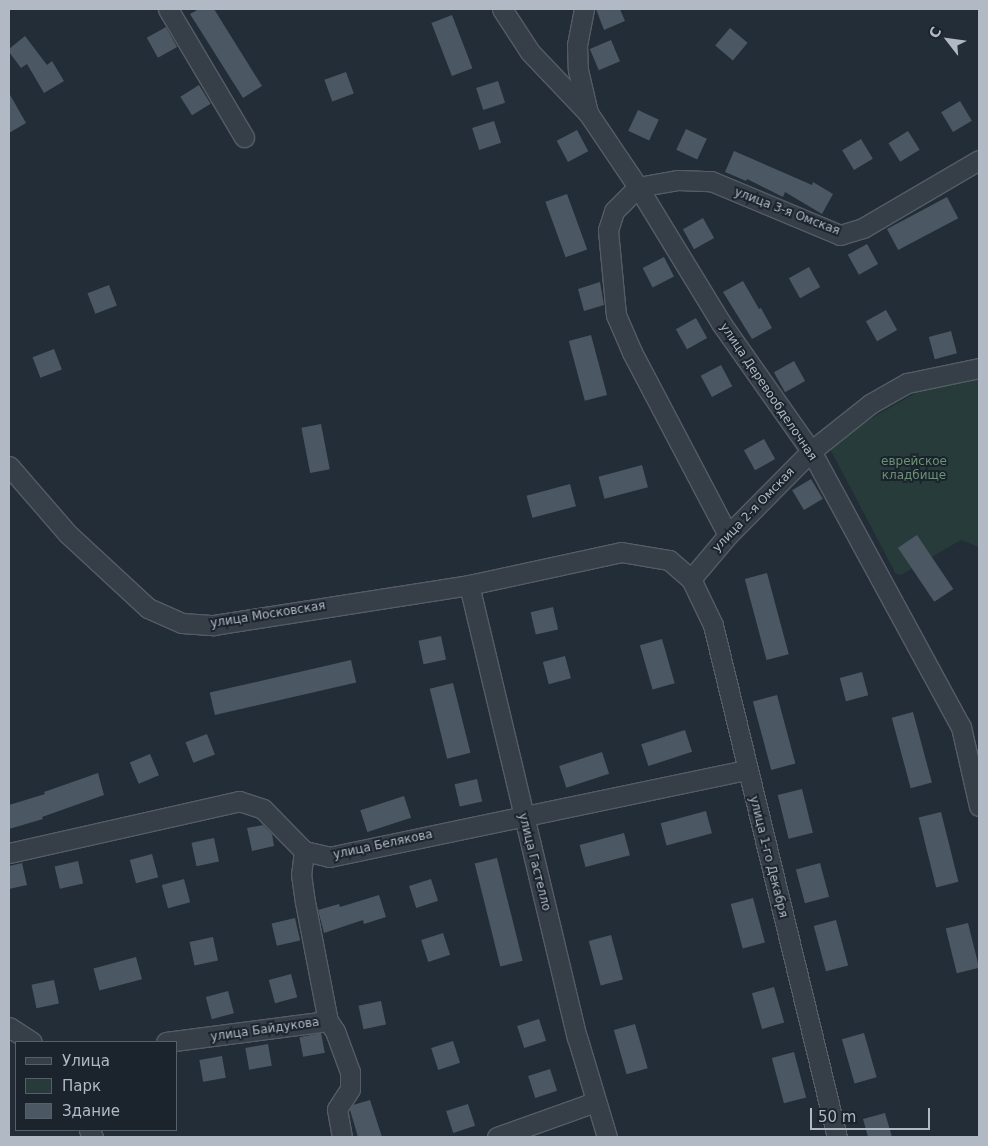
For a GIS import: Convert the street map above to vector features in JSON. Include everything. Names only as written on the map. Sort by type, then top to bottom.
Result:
[{"type":"street","points":[[168,9],[244,137]]},
{"type":"street","name":"улица Деревообделочная","points":[[502,9],[530,52],[588,113],[638,187],[721,323],[811,451],[961,727],[972,743],[979,806]]},
{"type":"street","points":[[584,9],[577,45],[578,70],[588,113]]},
{"type":"street","name":"улица 3-я Омская","points":[[638,187],[678,180],[711,182],[840,235],[863,228],[979,160]]},
{"type":"street","points":[[638,187],[614,211],[608,230],[616,315],[632,352],[728,535]]},
{"type":"street","name":"улица 2-я Омская","points":[[691,579],[728,535],[811,451],[870,404],[907,383],[979,368]]},
{"type":"street","name":"улица Московская","points":[[9,466],[68,534],[148,608],[182,623],[214,625],[469,585],[621,552],[669,560],[691,579]]},
{"type":"street","name":"улица 1-го Декабря","points":[[691,579],[713,625],[837,1137]]},
{"type":"street","name":"улица Гастелло","points":[[469,585],[576,1037],[607,1137]]},
{"type":"street","name":"улица Белякова","points":[[304,851],[329,857],[747,770]]},
{"type":"street","points":[[9,853],[239,801],[263,809],[304,851],[301,874],[328,1021]]},
{"type":"street","name":"улица Байдукова","points":[[174,1041],[328,1021],[335,1031],[350,1072],[350,1089],[337,1109],[342,1137]]},
{"type":"street","points":[[9,1027],[30,1041]]},
{"type":"street","points":[[497,1137],[595,1102]]},
{"type":"green space","name":"еврейское кладбище","points":[[979,374],[979,547],[961,540],[901,575],[896,574],[829,447],[867,421],[926,387]]},
{"type":"building","points":[[199,9],[214,9],[262,86],[243,98],[190,14]]},
{"type":"building","points":[[596,9],[620,9],[625,21],[604,30]]},
{"type":"building","points":[[452,15],[472,68],[452,76],[431,23]]},
{"type":"building","points":[[166,27],[177,47],[158,58],[147,38]]},
{"type":"building","points":[[730,28],[748,43],[733,60],[715,46]]},
{"type":"building","points":[[25,36],[47,65],[52,61],[64,81],[44,93],[27,64],[21,68],[9,52],[9,49]]},
{"type":"building","points":[[611,40],[620,61],[599,70],[590,49]]},
{"type":"building","points":[[346,72],[354,94],[332,101],[324,80]]},
{"type":"building","points":[[498,81],[505,103],[483,110],[476,88]]},
{"type":"building","points":[[199,85],[211,104],[192,115],[180,97]]},
{"type":"building","points":[[9,93],[26,123],[9,133]]},
{"type":"building","points":[[960,101],[972,121],[953,132],[941,112]]},
{"type":"building","points":[[638,110],[659,120],[649,141],[628,131]]},
{"type":"building","points":[[494,121],[501,143],[479,150],[472,128]]},
{"type":"building","points":[[686,129],[707,139],[697,160],[676,150]]},
{"type":"building","points":[[577,130],[588,151],[568,162],[557,141]]},
{"type":"building","points":[[908,131],[920,150],[900,162],[888,143]]},
{"type":"building","points":[[861,139],[873,159],[854,170],[842,150]]},
{"type":"building","points":[[734,151],[812,185],[813,182],[833,194],[822,214],[785,192],[783,197],[747,179],[746,181],[725,172]]},
{"type":"building","points":[[567,194],[587,249],[566,257],[545,202]]},
{"type":"building","points":[[947,197],[958,218],[898,250],[887,229]]},
{"type":"building","points":[[703,218],[714,238],[694,249],[683,229]]},
{"type":"building","points":[[867,244],[878,264],[859,275],[848,255]]},
{"type":"building","points":[[664,257],[674,277],[653,287],[643,268]]},
{"type":"building","points":[[809,267],[820,287],[800,298],[789,278]]},
{"type":"building","points":[[743,281],[772,328],[752,339],[723,292]]},
{"type":"building","points":[[600,282],[604,305],[584,311],[578,289]]},
{"type":"building","points":[[109,285],[117,306],[95,314],[88,293]]},
{"type":"building","points":[[886,310],[897,330],[877,341],[866,321]]},
{"type":"building","points":[[696,318],[707,338],[687,349],[676,329]]},
{"type":"building","points":[[951,331],[957,353],[935,359],[929,337]]},
{"type":"building","points":[[591,335],[607,395],[585,401],[569,341]]},
{"type":"building","points":[[54,349],[62,370],[40,378],[33,357]]},
{"type":"building","points":[[794,361],[805,381],[785,392],[774,372]]},
{"type":"building","points":[[721,365],[732,386],[712,397],[701,376]]},
{"type":"building","points":[[321,424],[330,469],[310,473],[301,428]]},
{"type":"building","points":[[764,439],[775,459],[755,470],[744,450]]},
{"type":"building","points":[[642,465],[648,487],[604,499],[599,477]]},
{"type":"building","points":[[811,479],[823,499],[804,510],[792,490]]},
{"type":"building","points":[[570,484],[576,506],[532,518],[527,496]]},
{"type":"building","points":[[917,535],[953,589],[934,602],[898,548]]},
{"type":"building","points":[[767,573],[789,654],[767,660],[745,579]]},
{"type":"building","points":[[553,607],[558,629],[536,635],[531,612]]},
{"type":"building","points":[[441,636],[446,659],[423,664],[419,641]]},
{"type":"building","points":[[662,639],[675,683],[653,690],[640,645]]},
{"type":"building","points":[[565,656],[571,678],[549,684],[543,662]]},
{"type":"building","points":[[351,660],[356,682],[215,715],[210,693]]},
{"type":"building","points":[[862,672],[868,695],[846,701],[840,678]]},
{"type":"building","points":[[453,683],[470,753],[447,759],[430,689]]},
{"type":"building","points":[[777,695],[795,764],[771,770],[753,701]]},
{"type":"building","points":[[913,712],[932,783],[911,788],[892,718]]},
{"type":"building","points":[[685,730],[692,752],[648,766],[641,744]]},
{"type":"building","points":[[207,734],[215,755],[193,763],[186,742]]},
{"type":"building","points":[[602,752],[609,774],[566,788],[559,766]]},
{"type":"building","points":[[150,754],[159,775],[139,784],[130,763]]},
{"type":"building","points":[[98,773],[104,795],[42,817],[43,819],[9,829],[9,805],[45,794],[44,792]]},
{"type":"building","points":[[477,779],[482,801],[460,807],[455,784]]},
{"type":"building","points":[[802,789],[813,833],[789,839],[778,795]]},
{"type":"building","points":[[404,796],[411,818],[367,832],[360,810]]},
{"type":"building","points":[[706,811],[712,833],[667,845],[661,823]]},
{"type":"building","points":[[941,812],[958,882],[936,887],[919,818]]},
{"type":"building","points":[[263,825],[272,834],[274,846],[252,851],[247,828]]},
{"type":"building","points":[[624,833],[630,855],[586,867],[580,845]]},
{"type":"building","points":[[214,838],[219,861],[196,866],[192,843]]},
{"type":"building","points":[[152,854],[158,877],[136,883],[130,860]]},
{"type":"building","points":[[497,858],[523,961],[500,966],[475,864]]},
{"type":"building","points":[[78,861],[83,883],[60,889],[55,866]]},
{"type":"building","points":[[22,863],[27,885],[9,889],[9,866]]},
{"type":"building","points":[[820,863],[829,897],[805,903],[796,869]]},
{"type":"building","points":[[184,879],[190,902],[168,908],[162,885]]},
{"type":"building","points":[[431,879],[438,901],[416,908],[409,886]]},
{"type":"building","points":[[379,895],[386,917],[364,924],[363,920],[324,933],[318,910],[339,904],[340,907]]},
{"type":"building","points":[[753,898],[765,942],[743,948],[731,904]]},
{"type":"building","points":[[295,918],[300,940],[277,946],[272,923]]},
{"type":"building","points":[[836,920],[848,965],[826,971],[814,926]]},
{"type":"building","points":[[968,923],[979,968],[957,973],[946,929]]},
{"type":"building","points":[[443,933],[450,955],[428,962],[421,940]]},
{"type":"building","points":[[611,935],[623,979],[601,985],[589,941]]},
{"type":"building","points":[[213,937],[218,960],[195,965],[190,942]]},
{"type":"building","points":[[136,957],[142,979],[99,991],[93,968]]},
{"type":"building","points":[[291,974],[297,997],[275,1003],[269,980]]},
{"type":"building","points":[[54,980],[59,1003],[36,1008],[32,985]]},
{"type":"building","points":[[774,987],[784,1023],[762,1029],[752,993]]},
{"type":"building","points":[[228,991],[234,1013],[212,1019],[206,997]]},
{"type":"building","points":[[381,1001],[386,1024],[363,1029],[359,1006]]},
{"type":"building","points":[[539,1019],[546,1041],[524,1048],[517,1026]]},
{"type":"building","points":[[635,1024],[648,1068],[627,1074],[614,1030]]},
{"type":"building","points":[[321,1033],[325,1053],[303,1057],[299,1037]]},
{"type":"building","points":[[864,1033],[877,1077],[855,1084],[842,1039]]},
{"type":"building","points":[[453,1041],[460,1063],[438,1070],[431,1048]]},
{"type":"building","points":[[268,1044],[272,1066],[249,1070],[245,1048]]},
{"type":"building","points":[[794,1052],[806,1097],[784,1103],[772,1058]]},
{"type":"building","points":[[222,1056],[226,1078],[203,1082],[199,1060]]},
{"type":"building","points":[[550,1069],[557,1091],[535,1098],[528,1076]]},
{"type":"building","points":[[370,1100],[382,1137],[358,1137],[350,1110],[353,1105]]},
{"type":"building","points":[[468,1104],[475,1126],[453,1133],[446,1111]]},
{"type":"building","points":[[885,1113],[892,1137],[868,1137],[863,1119]]}]
